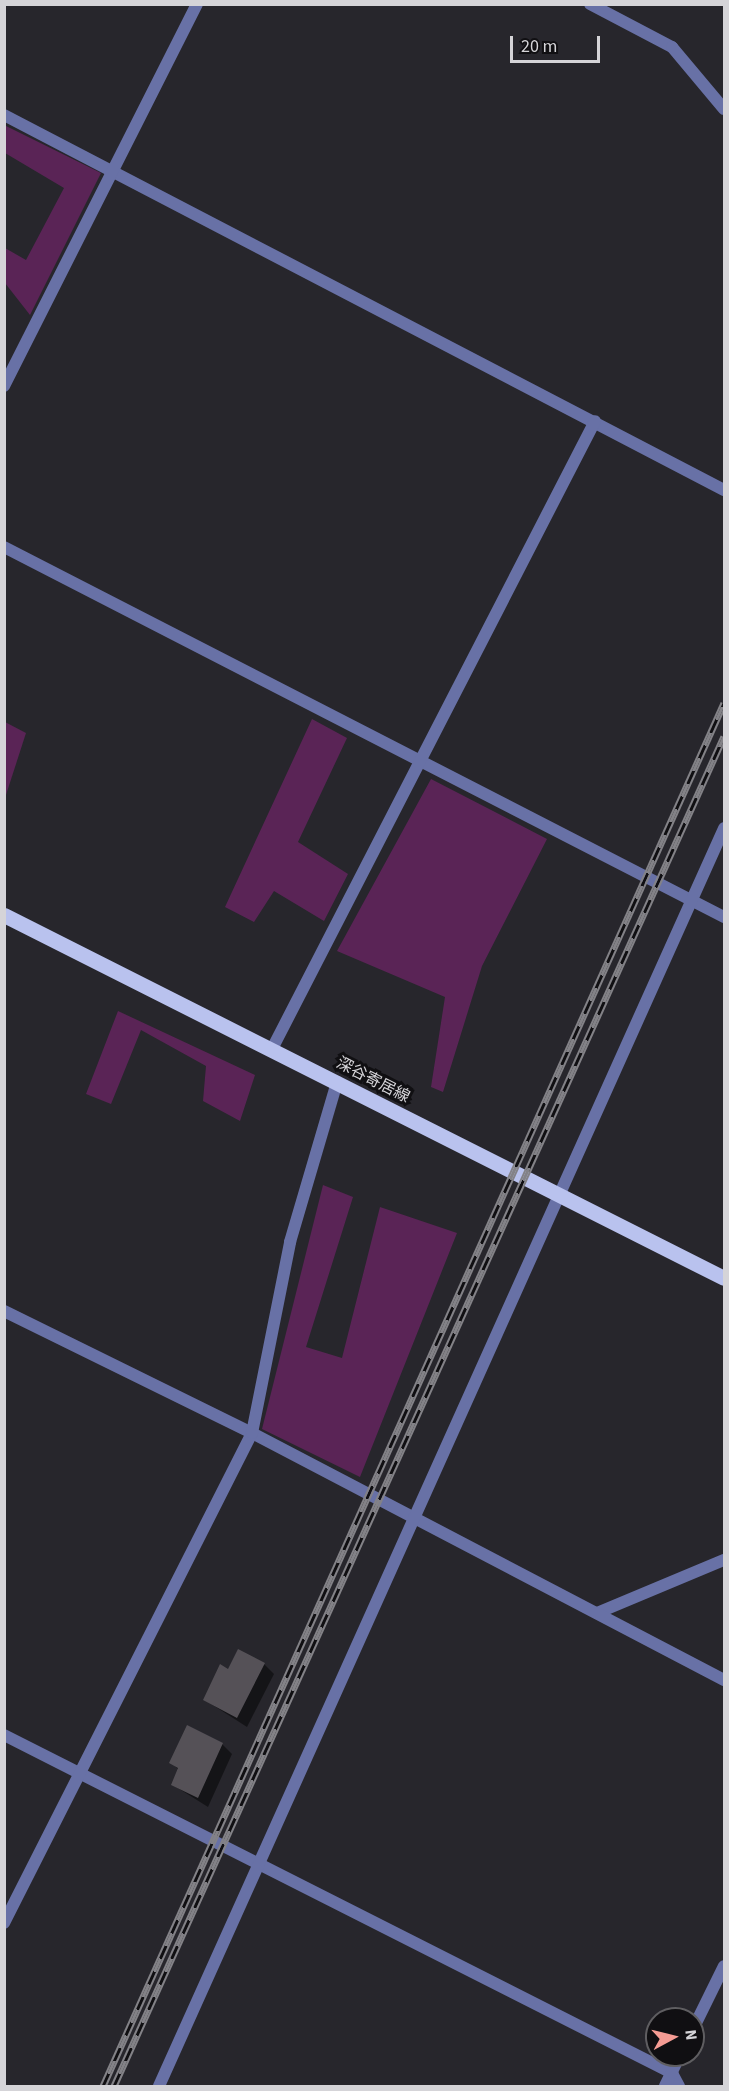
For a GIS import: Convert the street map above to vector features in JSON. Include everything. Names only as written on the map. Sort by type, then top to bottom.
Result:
[{"type":"main road","name":"深谷寄居線","points":[[4,915],[724,1278]]},
{"type":"street","points":[[4,386],[116,169],[197,4]]},
{"type":"street","points":[[590,4],[672,47],[724,109]]},
{"type":"street","points":[[4,115],[116,169],[724,490]]},
{"type":"street","points":[[272,1049],[422,762],[595,421]]},
{"type":"street","points":[[4,547],[724,918]]},
{"type":"street","points":[[159,2086],[415,1517],[563,1196],[724,828]]},
{"type":"street","points":[[4,1923],[252,1433],[290,1242],[337,1082]]},
{"type":"street","points":[[4,1311],[252,1433],[724,1680]]},
{"type":"street","points":[[597,1613],[724,1560]]},
{"type":"street","points":[[4,1735],[672,2073],[679,2086]]},
{"type":"street","points":[[704,2007],[724,1966]]},
{"type":"street","points":[[665,2086],[675,2067]]},
{"type":"shaded area","points":[[4,125],[101,173],[30,315],[5,283],[5,248],[26,260],[64,188],[5,153]]},
{"type":"shaded area","points":[[312,719],[347,738],[298,842],[348,874],[324,921],[274,891],[254,922],[225,907]]},
{"type":"shaded area","points":[[5,722],[26,733],[5,798]]},
{"type":"shaded area","points":[[431,779],[547,839],[482,966],[443,1092],[431,1087],[445,997],[337,951]]},
{"type":"shaded area","points":[[118,1011],[255,1075],[240,1121],[203,1101],[206,1066],[141,1030],[111,1104],[86,1094]]},
{"type":"shaded area","points":[[323,1185],[353,1197],[306,1347],[342,1358],[380,1207],[457,1233],[360,1477],[262,1429]]},
{"type":"building","points":[[238,1649],[265,1663],[237,1718],[203,1700],[220,1664],[228,1669]]},
{"type":"building","points":[[187,1725],[223,1743],[198,1798],[171,1785],[178,1768],[169,1763]]},
{"type":"railway","points":[[103,2086],[724,703]]},
{"type":"railway","points":[[114,2086],[724,736]]}]
